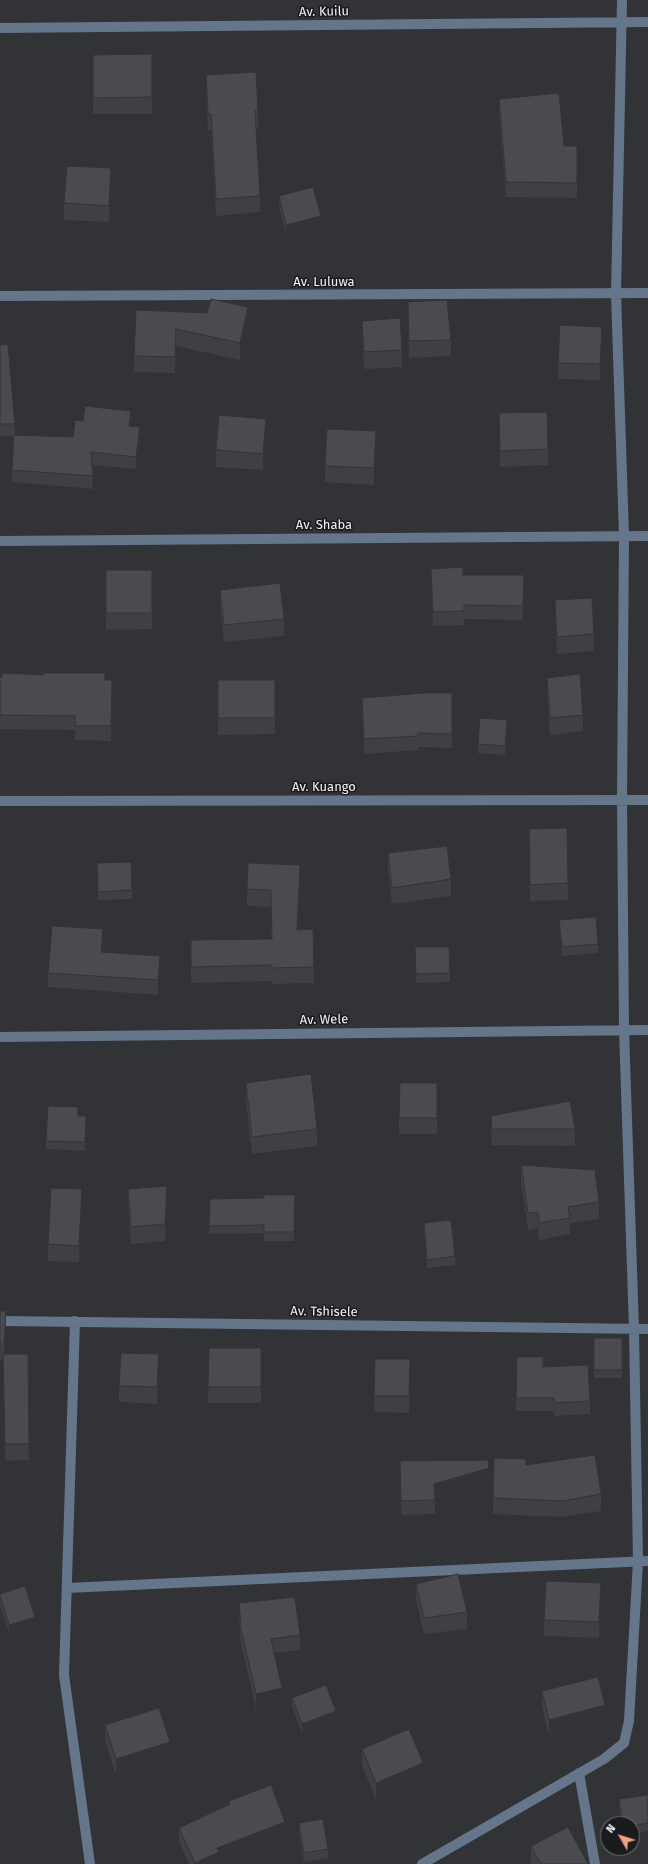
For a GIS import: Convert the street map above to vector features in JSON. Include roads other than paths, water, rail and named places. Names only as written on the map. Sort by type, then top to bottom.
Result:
[{"type":"street","points":[[422,1864],[604,1759],[624,1742],[629,1721],[643,1561],[624,1029],[622,800],[624,536],[616,294],[620,22],[622,0]]},
{"type":"street","name":"Av. Kuilu","points":[[0,28],[648,22]]},
{"type":"street","name":"Av. Luluwa","points":[[0,296],[648,294]]},
{"type":"street","name":"Av. Shaba","points":[[0,540],[648,536]]},
{"type":"street","name":"Av. Kuango","points":[[0,801],[648,800]]},
{"type":"street","name":"Av. Wele","points":[[0,1037],[624,1029],[648,1030]]},
{"type":"street","name":"Av. Tshisele","points":[[0,1321],[648,1329]]},
{"type":"street","points":[[75,1321],[64,1675],[90,1864]]},
{"type":"street","points":[[67,1588],[643,1561]]},
{"type":"street","points":[[579,1774],[595,1864]]}]
